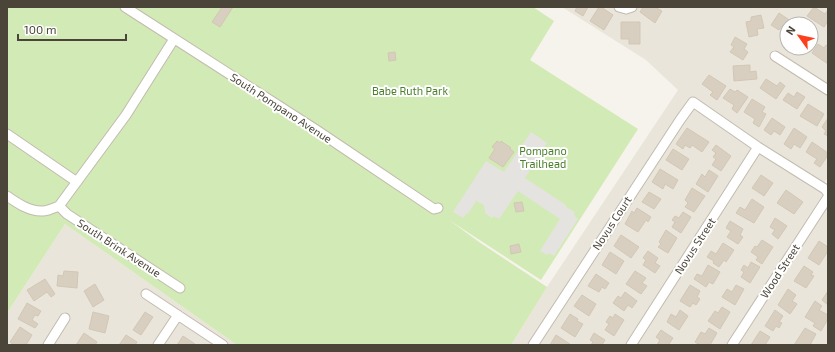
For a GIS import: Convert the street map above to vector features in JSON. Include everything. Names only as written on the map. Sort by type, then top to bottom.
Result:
[{"type":"street","name":"South Pompano Avenue","points":[[125,7],[318,131],[434,209],[438,208]]},
{"type":"street","points":[[619,7],[631,8]]},
{"type":"street","points":[[7,196],[27,208],[38,211],[47,211],[59,206],[126,115],[174,39]]},
{"type":"street","points":[[775,56],[828,90]]},
{"type":"street","name":"Novus Court","points":[[533,345],[671,133],[693,102],[758,146]]},
{"type":"street","points":[[7,134],[77,182]]},
{"type":"street","points":[[758,146],[827,191]]},
{"type":"street","name":"Novus Street","points":[[631,345],[758,146]]},
{"type":"street","name":"Wood Street","points":[[732,345],[827,191]]},
{"type":"street","name":"South Brink Avenue","points":[[59,206],[67,214],[180,288]]},
{"type":"street","points":[[146,294],[223,345]]},
{"type":"street","points":[[158,345],[178,315]]},
{"type":"street","points":[[48,345],[66,318]]},
{"type":"shaded area","points":[[562,7],[611,7],[620,12],[628,13],[634,11],[638,7],[828,7],[828,85],[783,56],[819,56],[819,16],[779,16],[779,53],[774,50],[769,56],[828,94],[828,177],[824,183],[691,97],[528,345],[511,345],[547,287],[678,90],[646,60]]},
{"type":"shaded area","points":[[694,107],[753,147],[626,345],[538,345],[683,122]]},
{"type":"shaded area","points":[[531,132],[547,143],[525,178],[566,205],[566,207],[575,212],[574,215],[578,219],[554,256],[549,253],[547,255],[540,251],[560,219],[518,191],[499,219],[494,216],[492,218],[485,213],[484,205],[476,201],[468,214],[467,213],[463,218],[453,212],[486,161],[504,172]]},
{"type":"shaded area","points":[[760,152],[824,193],[727,345],[636,345]]},
{"type":"shaded area","points":[[828,203],[828,345],[737,345]]},
{"type":"shaded area","points":[[65,224],[237,345],[230,345],[145,289],[141,295],[172,316],[153,345],[53,345],[71,317],[64,312],[43,345],[7,345],[7,313]]},
{"type":"shaded area","points":[[179,320],[216,345],[163,345]]},
{"type":"green space","points":[[7,7],[118,7],[434,213],[439,213],[125,7],[533,7],[554,21],[530,60],[638,129],[541,280],[449,220],[479,242],[547,287],[511,345],[237,345],[65,224],[7,313],[7,201],[38,207],[29,205],[7,192]],"holes":[[[56,203],[185,287],[181,293],[58,211],[42,208]]]},
{"type":"building","points":[[222,7],[233,7],[220,27],[212,22]]},
{"type":"building","points":[[577,7],[588,7],[583,16],[575,11]]},
{"type":"building","points":[[599,7],[613,15],[604,30],[590,21]]},
{"type":"building","points":[[643,7],[655,7],[662,11],[655,23],[640,12]]},
{"type":"building","points":[[814,7],[825,14],[828,10],[828,21],[824,27],[819,24],[819,16],[807,16]]},
{"type":"building","points":[[779,13],[783,16],[779,16],[779,30],[771,25]]},
{"type":"building","points":[[761,15],[764,28],[757,29],[758,35],[749,37],[746,22],[751,21],[751,17]]},
{"type":"building","points":[[621,22],[640,22],[640,44],[629,44],[629,39],[621,39]]},
{"type":"building","points":[[735,37],[747,44],[744,49],[748,52],[743,60],[730,52],[734,47],[731,45]]},
{"type":"building","points":[[819,45],[824,48],[826,45],[828,46],[828,64],[816,56],[819,56]]},
{"type":"building","points":[[395,52],[396,60],[389,61],[388,53]]},
{"type":"building","points":[[750,65],[750,72],[756,71],[757,79],[734,81],[733,66]]},
{"type":"building","points":[[709,75],[726,86],[717,100],[710,95],[713,92],[702,84]]},
{"type":"building","points":[[766,79],[777,86],[780,82],[785,86],[776,99],[760,88]]},
{"type":"building","points":[[730,89],[735,92],[737,90],[748,97],[737,113],[732,109],[734,105],[723,98]]},
{"type":"building","points":[[797,92],[805,97],[797,109],[783,100],[788,93],[794,97]]},
{"type":"building","points":[[752,99],[765,107],[762,112],[766,114],[759,127],[753,123],[755,119],[744,112]]},
{"type":"building","points":[[808,104],[824,114],[817,126],[800,116]]},
{"type":"building","points":[[772,118],[785,127],[780,135],[774,131],[771,135],[764,130]]},
{"type":"building","points":[[828,118],[828,136],[824,134],[826,131],[822,127]]},
{"type":"building","points":[[687,128],[709,142],[702,152],[692,145],[690,148],[685,145],[683,149],[676,144]]},
{"type":"building","points":[[794,128],[807,137],[800,148],[794,144],[791,149],[784,144]]},
{"type":"building","points":[[497,141],[500,143],[501,141],[514,152],[503,167],[489,158],[495,149],[492,147]]},
{"type":"building","points":[[812,142],[828,153],[820,167],[814,163],[817,159],[806,152]]},
{"type":"building","points":[[716,145],[731,156],[721,171],[712,165],[716,159],[713,157],[716,153],[712,150]]},
{"type":"building","points":[[673,149],[689,159],[682,170],[666,160]]},
{"type":"building","points":[[660,169],[678,180],[673,189],[665,184],[663,189],[652,182]]},
{"type":"building","points":[[709,170],[718,176],[708,192],[696,184],[702,174],[705,177]]},
{"type":"building","points":[[761,175],[773,183],[764,196],[752,188]]},
{"type":"building","points":[[692,188],[705,196],[694,212],[685,207],[688,203],[685,200]]},
{"type":"building","points":[[786,190],[803,202],[794,214],[777,203]]},
{"type":"building","points":[[649,192],[661,199],[654,209],[642,202]]},
{"type":"building","points":[[752,199],[764,207],[754,223],[736,213],[740,207],[745,210]]},
{"type":"building","points":[[522,202],[524,211],[516,212],[514,203]]},
{"type":"building","points":[[637,208],[651,217],[648,222],[646,220],[638,232],[625,224],[632,211],[634,213]]},
{"type":"building","points":[[683,212],[691,217],[681,233],[672,227],[675,222],[672,220],[675,216],[679,218]]},
{"type":"building","points":[[775,218],[787,226],[778,239],[772,234],[775,230],[770,227]]},
{"type":"building","points":[[730,221],[743,229],[740,235],[743,237],[738,244],[727,237],[731,231],[726,228]]},
{"type":"building","points":[[666,230],[677,238],[668,253],[658,247],[661,244],[659,242]]},
{"type":"building","points":[[621,235],[639,247],[631,258],[614,246]]},
{"type":"building","points":[[762,240],[773,247],[762,264],[756,260],[758,257],[751,252]]},
{"type":"building","points":[[819,241],[828,247],[828,251],[819,265],[808,258]]},
{"type":"building","points":[[723,243],[734,250],[726,262],[724,260],[719,267],[713,263],[714,261],[707,257],[711,251],[716,254]]},
{"type":"building","points":[[519,244],[521,252],[511,254],[510,246]]},
{"type":"building","points":[[648,251],[658,258],[655,263],[660,266],[655,273],[643,265],[646,260],[643,258]]},
{"type":"building","points":[[610,252],[624,261],[616,274],[602,265]]},
{"type":"building","points":[[751,262],[760,267],[750,283],[741,277],[744,272],[741,270],[744,265],[748,268]]},
{"type":"building","points":[[708,265],[720,272],[713,284],[709,282],[706,287],[694,279],[697,274],[702,276]]},
{"type":"building","points":[[804,266],[813,272],[811,275],[814,276],[806,288],[794,281]]},
{"type":"building","points":[[64,271],[78,272],[77,288],[57,286],[58,275],[63,276]]},
{"type":"building","points":[[635,271],[646,278],[642,283],[647,286],[641,294],[626,284]]},
{"type":"building","points":[[596,274],[609,283],[605,289],[602,287],[599,292],[588,286]]},
{"type":"building","points":[[45,279],[55,294],[51,297],[47,292],[34,301],[27,290]]},
{"type":"building","points":[[95,284],[104,300],[93,307],[84,291]]},
{"type":"building","points":[[690,285],[700,291],[697,297],[700,299],[696,305],[693,303],[690,307],[680,301]]},
{"type":"building","points":[[736,285],[744,289],[735,305],[722,297],[727,289],[732,292]]},
{"type":"building","points":[[788,289],[796,295],[792,301],[797,304],[790,314],[778,305]]},
{"type":"building","points":[[828,291],[828,305],[822,300]]},
{"type":"building","points":[[625,292],[637,301],[632,308],[628,305],[624,311],[613,303],[618,296],[621,298]]},
{"type":"building","points":[[582,295],[596,304],[589,316],[574,306]]},
{"type":"building","points":[[815,301],[822,306],[819,310],[828,315],[828,319],[821,331],[813,326],[815,323],[805,317]]},
{"type":"building","points":[[27,303],[41,311],[38,316],[35,315],[32,320],[38,324],[35,328],[18,319]]},
{"type":"building","points":[[722,307],[730,312],[720,329],[708,321],[715,311],[718,313]]},
{"type":"building","points":[[680,310],[688,316],[679,330],[667,322],[671,314],[676,317]]},
{"type":"building","points":[[775,310],[783,316],[779,322],[782,323],[779,328],[776,326],[773,331],[765,326]]},
{"type":"building","points":[[93,312],[109,316],[105,333],[89,329]]},
{"type":"building","points":[[145,312],[153,317],[141,335],[133,330]]},
{"type":"building","points":[[570,314],[578,319],[577,321],[583,324],[575,337],[561,328]]},
{"type":"building","points":[[615,314],[624,320],[614,336],[605,330],[609,324],[606,322],[610,316],[613,318]]},
{"type":"building","points":[[20,327],[32,335],[26,345],[14,345],[10,342]]},
{"type":"building","points":[[709,328],[717,333],[710,345],[700,345],[695,342],[701,332],[705,334]]},
{"type":"building","points":[[805,328],[816,334],[810,345],[794,345]]},
{"type":"building","points":[[661,330],[673,338],[669,344],[670,345],[657,345],[660,340],[656,337]]},
{"type":"building","points":[[760,331],[770,337],[765,345],[751,345]]},
{"type":"building","points":[[84,333],[97,342],[95,345],[76,345]]},
{"type":"building","points":[[594,333],[605,340],[602,345],[591,345],[593,342],[590,340]]},
{"type":"building","points":[[126,335],[137,342],[135,345],[119,345]]},
{"type":"building","points":[[556,335],[570,344],[550,345]]},
{"type":"building","points":[[183,336],[195,344],[177,345]]},
{"type":"park label","name":"Babe Ruth Park","points":[[410,91]]},
{"type":"park label","name":"Pompano Trailhead","points":[[543,157]]}]
